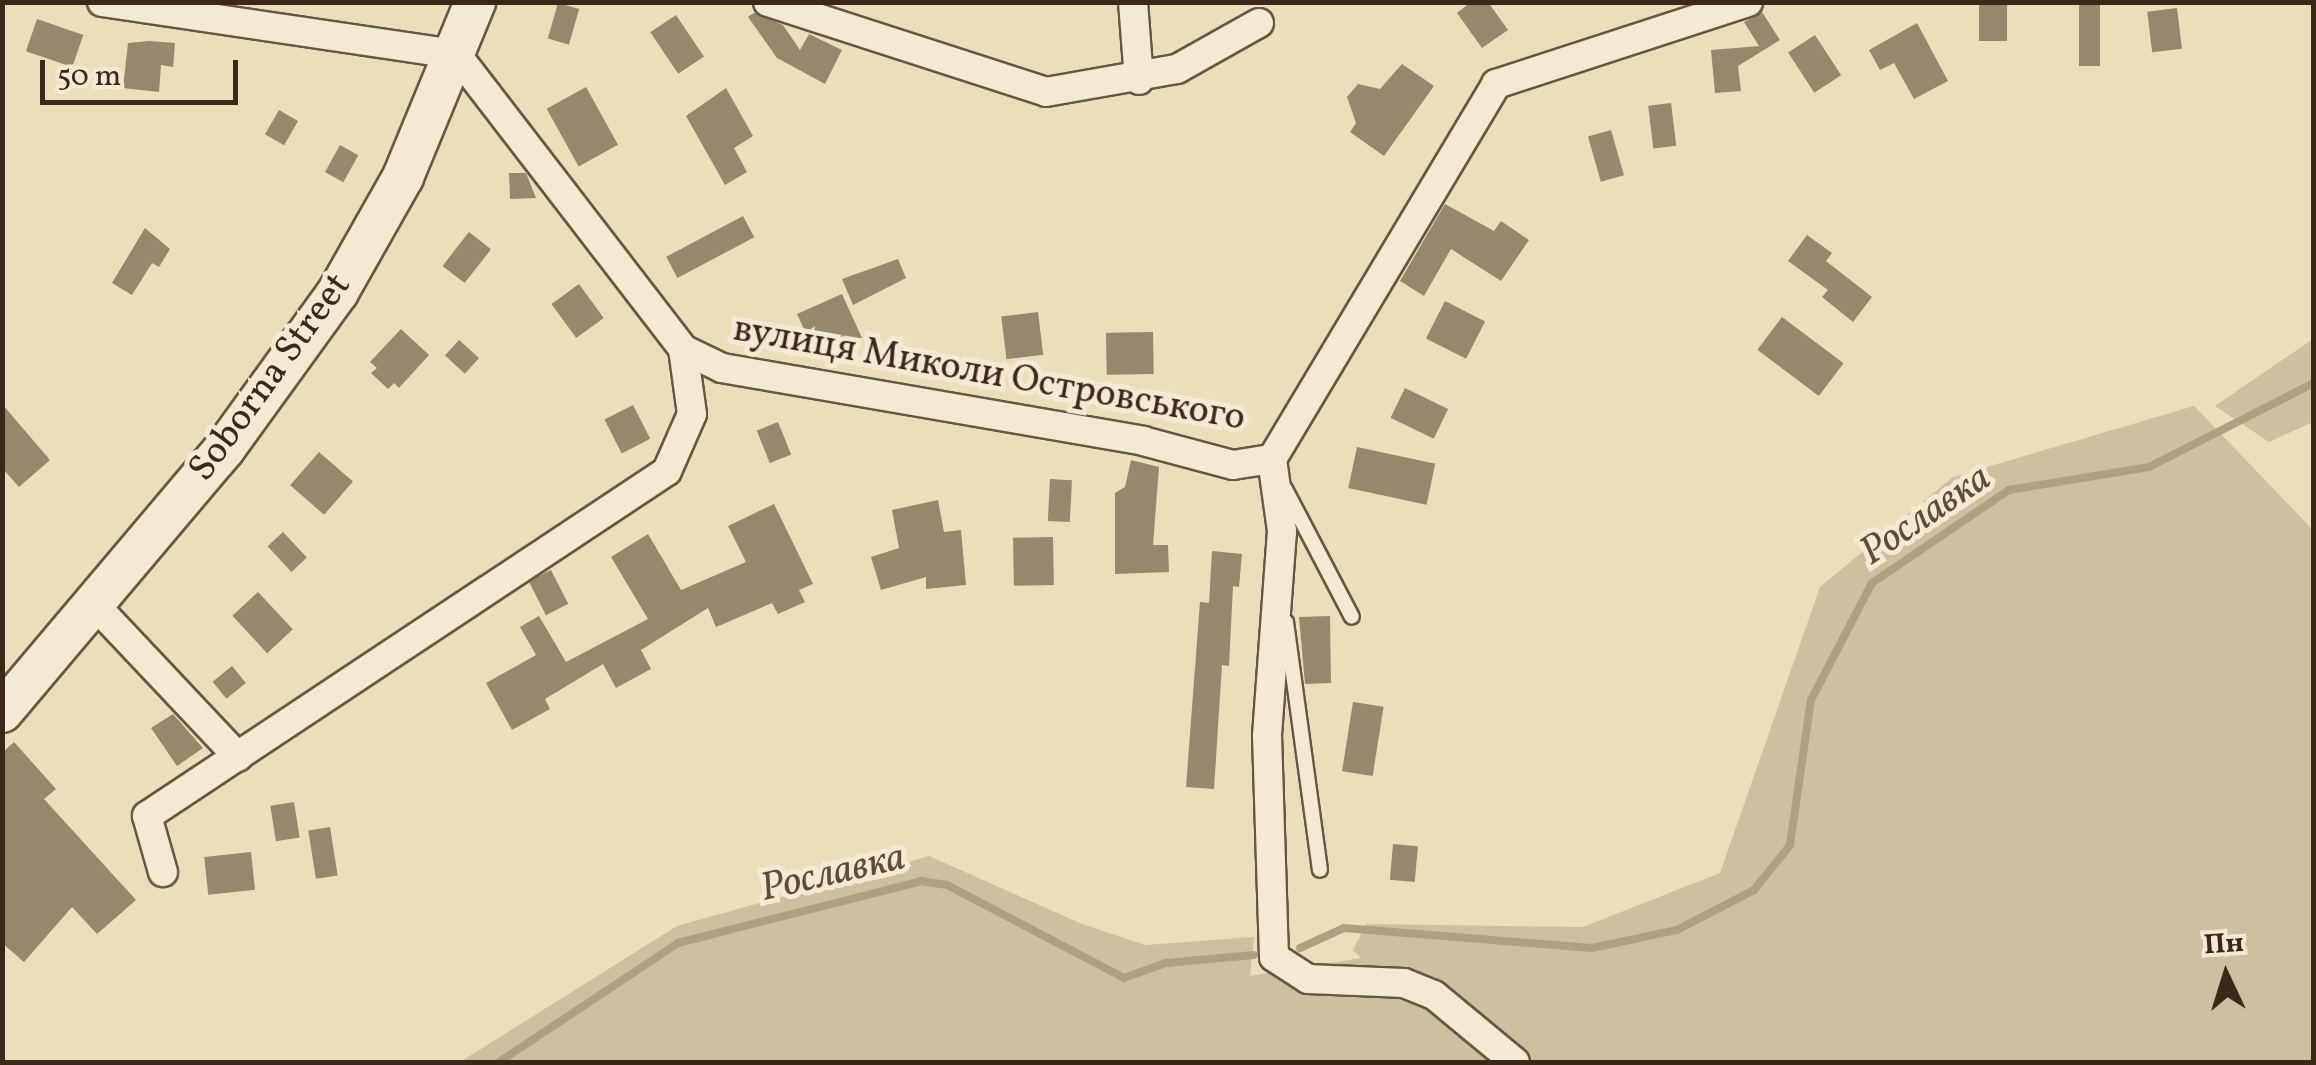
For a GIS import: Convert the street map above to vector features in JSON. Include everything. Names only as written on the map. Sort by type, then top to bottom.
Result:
[{"type":"street","points":[[102,2],[456,54],[683,349]]},
{"type":"street","name":"Soborna Street","points":[[2,712],[225,448],[338,292],[403,177],[474,2]]},
{"type":"street","points":[[768,2],[1046,92],[1139,80],[1177,69],[1258,23]]},
{"type":"street","points":[[1133,2],[1139,80]]},
{"type":"street","name":"вулиця Миколи Островського","points":[[683,349],[722,368],[1143,441],[1233,465],[1272,459],[1496,84],[1748,2]]},
{"type":"street","name":"вулиця Миколи Островського","points":[[163,872],[147,816],[667,470],[692,414],[683,349]]},
{"type":"street","points":[[1272,459],[1282,531],[1266,735],[1274,957],[1308,979],[1404,982],[1434,995],[1515,1062]]},
{"type":"street","points":[[94,604],[238,758]]},
{"type":"lane","points":[[1272,459],[1310,547],[1352,616]]},
{"type":"lane","points":[[1278,577],[1320,870]]},
{"type":"shaded area","points":[[2313,339],[2313,422],[2269,442],[2215,406]]},
{"type":"shaded area","points":[[2194,406],[2313,530],[2313,1062],[460,1062],[677,926],[929,856],[1082,924],[1145,945],[1254,937],[1250,976],[1361,958],[1353,950],[1366,924],[1583,927],[1720,873],[1820,587],[1953,477]]},
{"type":"building","points":[[1471,2],[1488,2],[1508,30],[1482,48],[1457,13]]},
{"type":"building","points":[[1979,2],[2007,2],[2007,41],[1979,41]]},
{"type":"building","points":[[2079,2],[2100,2],[2100,66],[2079,66]]},
{"type":"building","points":[[558,3],[579,9],[569,45],[548,39]]},
{"type":"building","points":[[2177,8],[2182,49],[2152,52],[2147,12]]},
{"type":"building","points":[[1762,12],[1780,40],[1738,66],[1741,91],[1715,93],[1711,50],[1759,46],[1744,22]]},
{"type":"building","points":[[754,13],[783,25],[800,50],[809,34],[842,50],[825,84],[777,58],[748,17]]},
{"type":"building","points":[[676,15],[704,56],[678,74],[650,32]]},
{"type":"building","points":[[37,19],[83,35],[72,67],[26,51]]},
{"type":"building","points":[[1917,23],[1948,81],[1914,99],[1894,63],[1880,70],[1869,50]]},
{"type":"building","points":[[1815,35],[1841,75],[1814,93],[1788,52]]},
{"type":"building","points":[[128,43],[175,43],[173,67],[161,65],[159,92],[123,88]]},
{"type":"building","points":[[1402,64],[1434,86],[1384,156],[1350,132],[1356,123],[1347,97],[1358,84],[1380,89]]},
{"type":"building","points":[[586,87],[618,145],[579,167],[547,109]]},
{"type":"building","points":[[726,88],[753,136],[734,148],[747,172],[725,185],[686,116]]},
{"type":"building","points":[[1671,103],[1676,146],[1653,148],[1648,106]]},
{"type":"building","points":[[279,110],[298,121],[284,145],[265,134]]},
{"type":"building","points":[[1611,130],[1624,175],[1601,182],[1588,137]]},
{"type":"building","points":[[340,145],[358,155],[343,182],[325,172]]},
{"type":"building","points":[[509,173],[526,173],[536,198],[510,199]]},
{"type":"building","points":[[1445,204],[1494,231],[1501,221],[1529,240],[1501,281],[1451,249],[1424,296],[1400,281]]},
{"type":"building","points":[[743,216],[754,237],[677,278],[666,257]]},
{"type":"building","points":[[145,228],[170,249],[159,267],[152,263],[132,295],[112,283]]},
{"type":"building","points":[[469,232],[491,249],[465,283],[443,266]]},
{"type":"building","points":[[1807,235],[1832,253],[1826,261],[1872,297],[1853,322],[1822,297],[1828,290],[1788,261]]},
{"type":"building","points":[[898,259],[906,278],[853,305],[842,279]]},
{"type":"building","points":[[579,284],[604,318],[576,338],[551,304]]},
{"type":"building","points":[[842,294],[862,338],[814,351],[797,314]]},
{"type":"building","points":[[1445,301],[1485,321],[1466,359],[1426,338]]},
{"type":"building","points":[[1038,312],[1043,355],[1007,359],[1001,317]]},
{"type":"building","points":[[1782,317],[1843,363],[1819,396],[1757,350]]},
{"type":"building","points":[[401,329],[429,355],[399,388],[394,383],[388,389],[371,373],[377,368],[370,362]]},
{"type":"building","points":[[1153,332],[1154,374],[1107,375],[1106,333]]},
{"type":"building","points":[[459,340],[479,358],[465,374],[445,356]]},
{"type":"building","points":[[1405,388],[1448,409],[1434,439],[1391,418]]},
{"type":"building","points":[[2,404],[50,460],[19,487],[2,468]]},
{"type":"building","points":[[633,405],[650,439],[622,453],[604,420]]},
{"type":"building","points":[[778,422],[791,454],[770,463],[757,431]]},
{"type":"building","points":[[1357,447],[1435,464],[1427,505],[1348,488]]},
{"type":"building","points":[[319,452],[353,482],[324,515],[290,485]]},
{"type":"building","points":[[1131,460],[1159,467],[1153,545],[1168,545],[1169,572],[1115,574],[1115,493],[1125,487]]},
{"type":"building","points":[[1050,479],[1072,480],[1070,522],[1048,521]]},
{"type":"building","points":[[938,500],[944,532],[961,530],[966,585],[926,589],[926,577],[881,590],[871,557],[899,548],[892,510]]},
{"type":"building","points":[[774,504],[813,584],[799,590],[805,602],[778,614],[772,603],[716,627],[708,608],[641,650],[651,669],[616,688],[603,664],[545,699],[550,709],[512,730],[486,683],[536,655],[520,627],[539,616],[566,662],[648,619],[611,557],[648,534],[681,590],[746,562],[728,526]]},
{"type":"building","points":[[283,532],[307,558],[292,572],[268,546]]},
{"type":"building","points":[[1053,537],[1054,585],[1014,586],[1013,538]]},
{"type":"building","points":[[1212,551],[1242,554],[1239,587],[1233,586],[1229,666],[1222,665],[1214,789],[1186,787],[1200,602],[1209,603]]},
{"type":"building","points":[[551,570],[568,604],[546,615],[529,581]]},
{"type":"building","points":[[258,592],[293,629],[267,653],[232,616]]},
{"type":"building","points":[[1330,616],[1331,683],[1305,684],[1299,617]]},
{"type":"building","points":[[232,666],[246,683],[226,699],[213,682]]},
{"type":"building","points":[[1353,702],[1384,707],[1373,776],[1342,771]]},
{"type":"building","points":[[173,714],[203,748],[177,766],[151,728]]},
{"type":"building","points":[[14,742],[56,789],[44,799],[136,900],[97,934],[72,907],[24,962],[2,943],[2,753]]},
{"type":"building","points":[[294,802],[300,838],[276,841],[270,806]]},
{"type":"building","points":[[330,827],[338,875],[316,879],[308,830]]},
{"type":"building","points":[[1393,844],[1418,846],[1415,882],[1390,880]]},
{"type":"building","points":[[251,852],[255,890],[208,895],[204,857]]},
{"type":"waterway","name":"Рославка","points":[[1300,948],[1344,928],[1592,948],[1677,930],[1754,890],[1790,845],[1811,700],[1872,583],[2009,490],[2149,467],[2314,383]]},
{"type":"waterway","name":"Рославка","points":[[499,1062],[678,943],[921,881],[947,885],[1124,978],[1166,963],[1254,955]]}]
